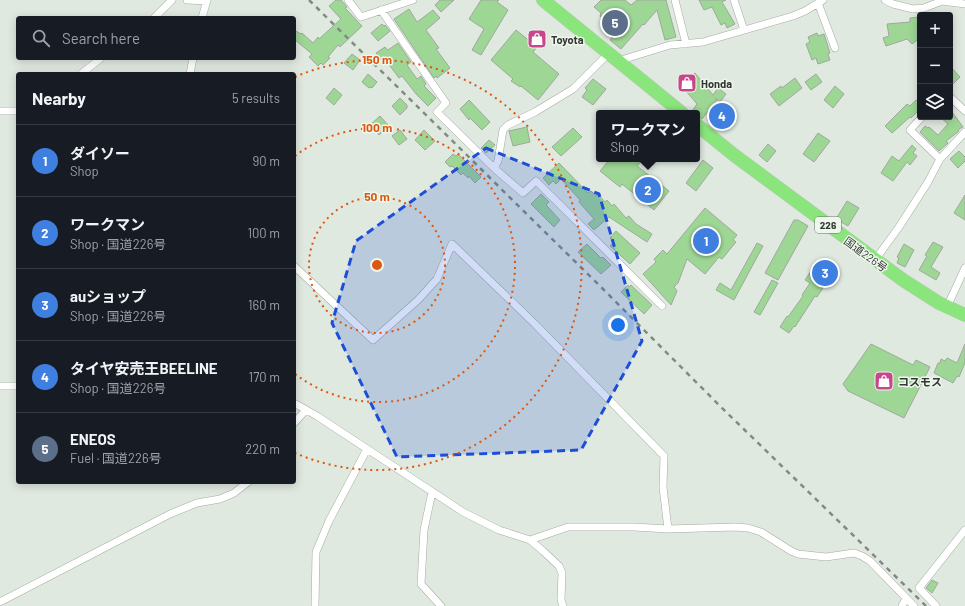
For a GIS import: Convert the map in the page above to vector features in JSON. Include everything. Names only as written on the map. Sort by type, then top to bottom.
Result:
[{"type":"highway","points":[[543,0],[678,110]]},
{"type":"highway","name":"国道226号","points":[[700,128],[734,156],[875,260],[920,292],[965,316]]},
{"type":"street","points":[[156,16],[172,0]]},
{"type":"street","points":[[187,0],[207,1],[203,16]]},
{"type":"street","points":[[348,0],[361,17],[413,0]]},
{"type":"street","points":[[675,0],[686,44]]},
{"type":"street","points":[[734,0],[744,30]]},
{"type":"street","points":[[885,0],[913,9],[924,8],[942,1],[965,4]]},
{"type":"street","points":[[494,168],[498,161],[503,130],[508,124],[535,112],[573,89],[614,57],[670,45],[703,42],[805,11],[821,1],[835,48]]},
{"type":"street","points":[[381,10],[446,103],[437,112],[494,168],[522,193],[536,181],[662,306]]},
{"type":"street","points":[[84,72],[98,60]]},
{"type":"street","points":[[190,72],[193,60]]},
{"type":"street","points":[[953,100],[965,111]]},
{"type":"street","points":[[0,111],[16,111]]},
{"type":"street","points":[[919,120],[910,130],[940,159]]},
{"type":"street","points":[[875,260],[903,221],[928,182],[940,159],[965,132]]},
{"type":"street","points":[[296,268],[373,340],[418,300],[437,279],[452,244],[535,324],[664,456],[663,487],[668,529]]},
{"type":"street","points":[[947,307],[965,268]]},
{"type":"street","points":[[0,386],[16,386]]},
{"type":"street","points":[[296,404],[317,416],[463,512],[499,530],[530,540],[559,566],[562,573],[561,600],[563,606]]},
{"type":"street","points":[[296,421],[306,410]]},
{"type":"street","points":[[315,606],[316,552],[329,521],[367,449]]},
{"type":"street","points":[[0,602],[170,514],[197,503],[220,499],[234,493],[245,484]]},
{"type":"street","points":[[432,492],[424,530],[421,584],[441,606]]},
{"type":"street","points":[[530,540],[568,527],[634,527],[668,529],[748,528],[768,536],[785,548],[798,554],[826,557],[854,553],[862,556],[870,561],[914,606]]},
{"type":"street","points":[[936,606],[919,588],[965,530]]},
{"type":"street","points":[[902,606],[906,599]]},
{"type":"highlighted area","points":[[486,148],[599,194],[642,341],[581,450],[397,457],[332,323],[356,241]]},
{"type":"building","points":[[336,0],[341,0],[347,7],[345,8],[362,26],[340,47],[338,45],[328,57],[330,58],[323,65],[321,63],[318,66],[309,57],[312,54],[296,41],[296,31],[301,34],[302,33],[313,43],[318,37],[319,39],[341,19],[329,6]]},
{"type":"building","points":[[440,0],[454,0],[441,12],[435,5]]},
{"type":"building","points":[[481,0],[499,0],[497,2],[508,10],[481,55],[472,50],[484,29],[469,19]]},
{"type":"building","points":[[601,0],[625,0],[631,5],[637,0],[666,0],[676,37],[665,40],[657,10],[621,49],[610,40],[621,27],[611,18],[607,22],[600,16],[601,13],[594,7]]},
{"type":"building","points":[[699,0],[726,0],[722,2],[735,24],[727,28],[725,23],[721,25],[712,7],[704,10]]},
{"type":"building","points":[[409,9],[417,22],[433,10],[440,18],[426,30],[439,48],[436,49],[450,68],[437,78],[436,76],[434,78],[394,19]]},
{"type":"building","points":[[917,17],[917,40],[912,44],[907,39],[886,46],[883,38],[889,36],[887,24],[910,22],[910,18]]},
{"type":"building","points":[[382,24],[384,26],[385,25],[390,31],[378,41],[371,33]]},
{"type":"building","points":[[516,30],[537,47],[533,52],[559,74],[538,100],[521,86],[520,87],[511,81],[513,79],[491,60]]},
{"type":"building","points":[[817,33],[818,36],[824,34],[830,53],[828,54],[830,60],[818,64],[816,58],[812,60],[806,44],[810,42],[808,37]]},
{"type":"building","points":[[398,43],[411,62],[407,65],[417,79],[421,76],[426,84],[424,86],[436,98],[428,106],[402,76],[399,78],[384,58],[381,60],[376,53],[385,47],[388,50]]},
{"type":"building","points":[[352,54],[360,60],[353,70],[344,63]]},
{"type":"building","points":[[953,69],[960,77],[953,84]]},
{"type":"building","points":[[695,73],[713,95],[718,88],[726,94],[720,102],[715,98],[717,100],[702,119],[700,117],[700,110],[693,110],[697,104],[681,85]]},
{"type":"building","points":[[368,74],[377,82],[372,88],[369,88],[362,82]]},
{"type":"building","points":[[816,74],[822,82],[811,90],[805,82]]},
{"type":"building","points":[[795,78],[802,88],[779,106],[770,94],[781,86],[782,88]]},
{"type":"building","points":[[593,79],[606,89],[593,105],[582,97],[587,90],[585,88]]},
{"type":"building","points":[[835,86],[844,94],[833,108],[824,100]]},
{"type":"building","points":[[334,88],[342,95],[334,105],[326,98]]},
{"type":"building","points":[[400,98],[407,105],[407,108],[400,115],[392,106]]},
{"type":"building","points":[[469,100],[490,122],[482,130],[470,118],[469,120],[460,109]]},
{"type":"building","points":[[916,100],[917,112],[892,133],[885,126],[907,104],[910,106]]},
{"type":"building","points":[[953,113],[963,127],[946,141],[948,143],[939,151],[920,132],[925,126],[928,128],[929,127],[938,135],[948,124],[943,120],[953,120]]},
{"type":"building","points":[[380,116],[389,126],[379,135],[370,125]]},
{"type":"building","points":[[527,127],[530,142],[513,146],[509,131]]},
{"type":"building","points":[[573,128],[582,137],[561,156],[552,147]]},
{"type":"building","points":[[400,130],[407,139],[399,145],[392,136]]},
{"type":"building","points":[[424,130],[435,141],[425,150],[415,140]]},
{"type":"building","points":[[818,133],[830,141],[814,162],[803,154]]},
{"type":"building","points":[[489,140],[495,145],[486,153],[481,148]]},
{"type":"building","points":[[768,144],[776,151],[767,162],[759,155]]},
{"type":"building","points":[[912,145],[916,149],[913,153],[917,156],[910,165],[907,162],[893,181],[881,173],[892,156],[899,161]]},
{"type":"building","points":[[959,151],[965,157],[965,161],[958,168],[950,159]]},
{"type":"building","points":[[453,154],[456,156],[458,154],[481,177],[475,183],[469,176],[468,178],[463,173],[461,175],[452,166],[450,167],[445,162]]},
{"type":"building","points":[[703,160],[713,168],[696,191],[686,183]]},
{"type":"building","points":[[608,162],[640,162],[637,166],[669,191],[654,210],[622,184],[620,187],[600,171]]},
{"type":"building","points":[[559,163],[588,193],[591,191],[596,196],[598,194],[605,202],[607,200],[612,206],[614,204],[626,218],[629,216],[636,224],[652,234],[647,242],[609,217],[594,230],[588,224],[594,219],[579,202],[580,200],[561,179],[556,184],[553,181],[549,185],[543,178]]},
{"type":"building","points":[[541,194],[549,202],[546,205],[560,220],[554,227],[531,204]]},
{"type":"building","points":[[965,195],[965,220],[954,213]]},
{"type":"building","points":[[847,201],[859,208],[848,226],[836,219]]},
{"type":"building","points":[[705,208],[737,235],[733,240],[736,242],[722,259],[719,257],[705,274],[687,259],[678,283],[674,287],[677,291],[671,305],[643,274],[656,262],[654,259],[663,250],[667,254]]},
{"type":"building","points":[[794,220],[798,220],[808,226],[778,280],[765,273]]},
{"type":"building","points":[[616,231],[640,253],[630,264],[610,246],[614,242],[610,238]]},
{"type":"building","points":[[933,242],[943,247],[931,267],[940,273],[936,280],[919,270],[927,256],[925,255]]},
{"type":"building","points":[[757,243],[763,246],[734,300],[716,290],[720,283],[731,290]]},
{"type":"building","points":[[587,244],[601,258],[603,257],[611,265],[601,274],[578,252]]},
{"type":"building","points":[[904,244],[914,250],[905,267],[897,263],[899,258],[897,257]]},
{"type":"building","points":[[817,262],[833,273],[817,297],[815,296],[795,327],[794,326],[789,333],[780,327],[803,296],[802,295],[810,283],[805,280]]},
{"type":"building","points":[[772,280],[778,283],[760,315],[754,312]]},
{"type":"building","points":[[628,285],[629,287],[631,285],[652,305],[644,314],[621,292]]},
{"type":"building","name":"コスモス","points":[[871,344],[913,365],[916,360],[930,367],[904,418],[848,391],[843,384]]},
{"type":"building","points":[[965,344],[965,363],[959,377],[957,376],[953,383],[934,373],[941,359],[945,361],[947,358],[957,363]]},
{"type":"building","points":[[932,580],[938,583],[932,593],[926,588]]},
{"type":"railway","points":[[309,0],[721,407],[926,606]]},
{"type":"place","name":"ENEOS","points":[[615,23]]},
{"type":"place","name":"Toyota","points":[[537,39]]},
{"type":"place","name":"Honda","points":[[687,83]]},
{"type":"place","name":"タイヤ安売王BEELINE","points":[[722,116]]},
{"type":"place","name":"ワークマン","points":[[648,190]]},
{"type":"place","name":"ダイソー","points":[[706,241]]},
{"type":"place","name":"auショップ","points":[[825,273]]},
{"type":"place","name":"コスモス","points":[[884,381]]}]
